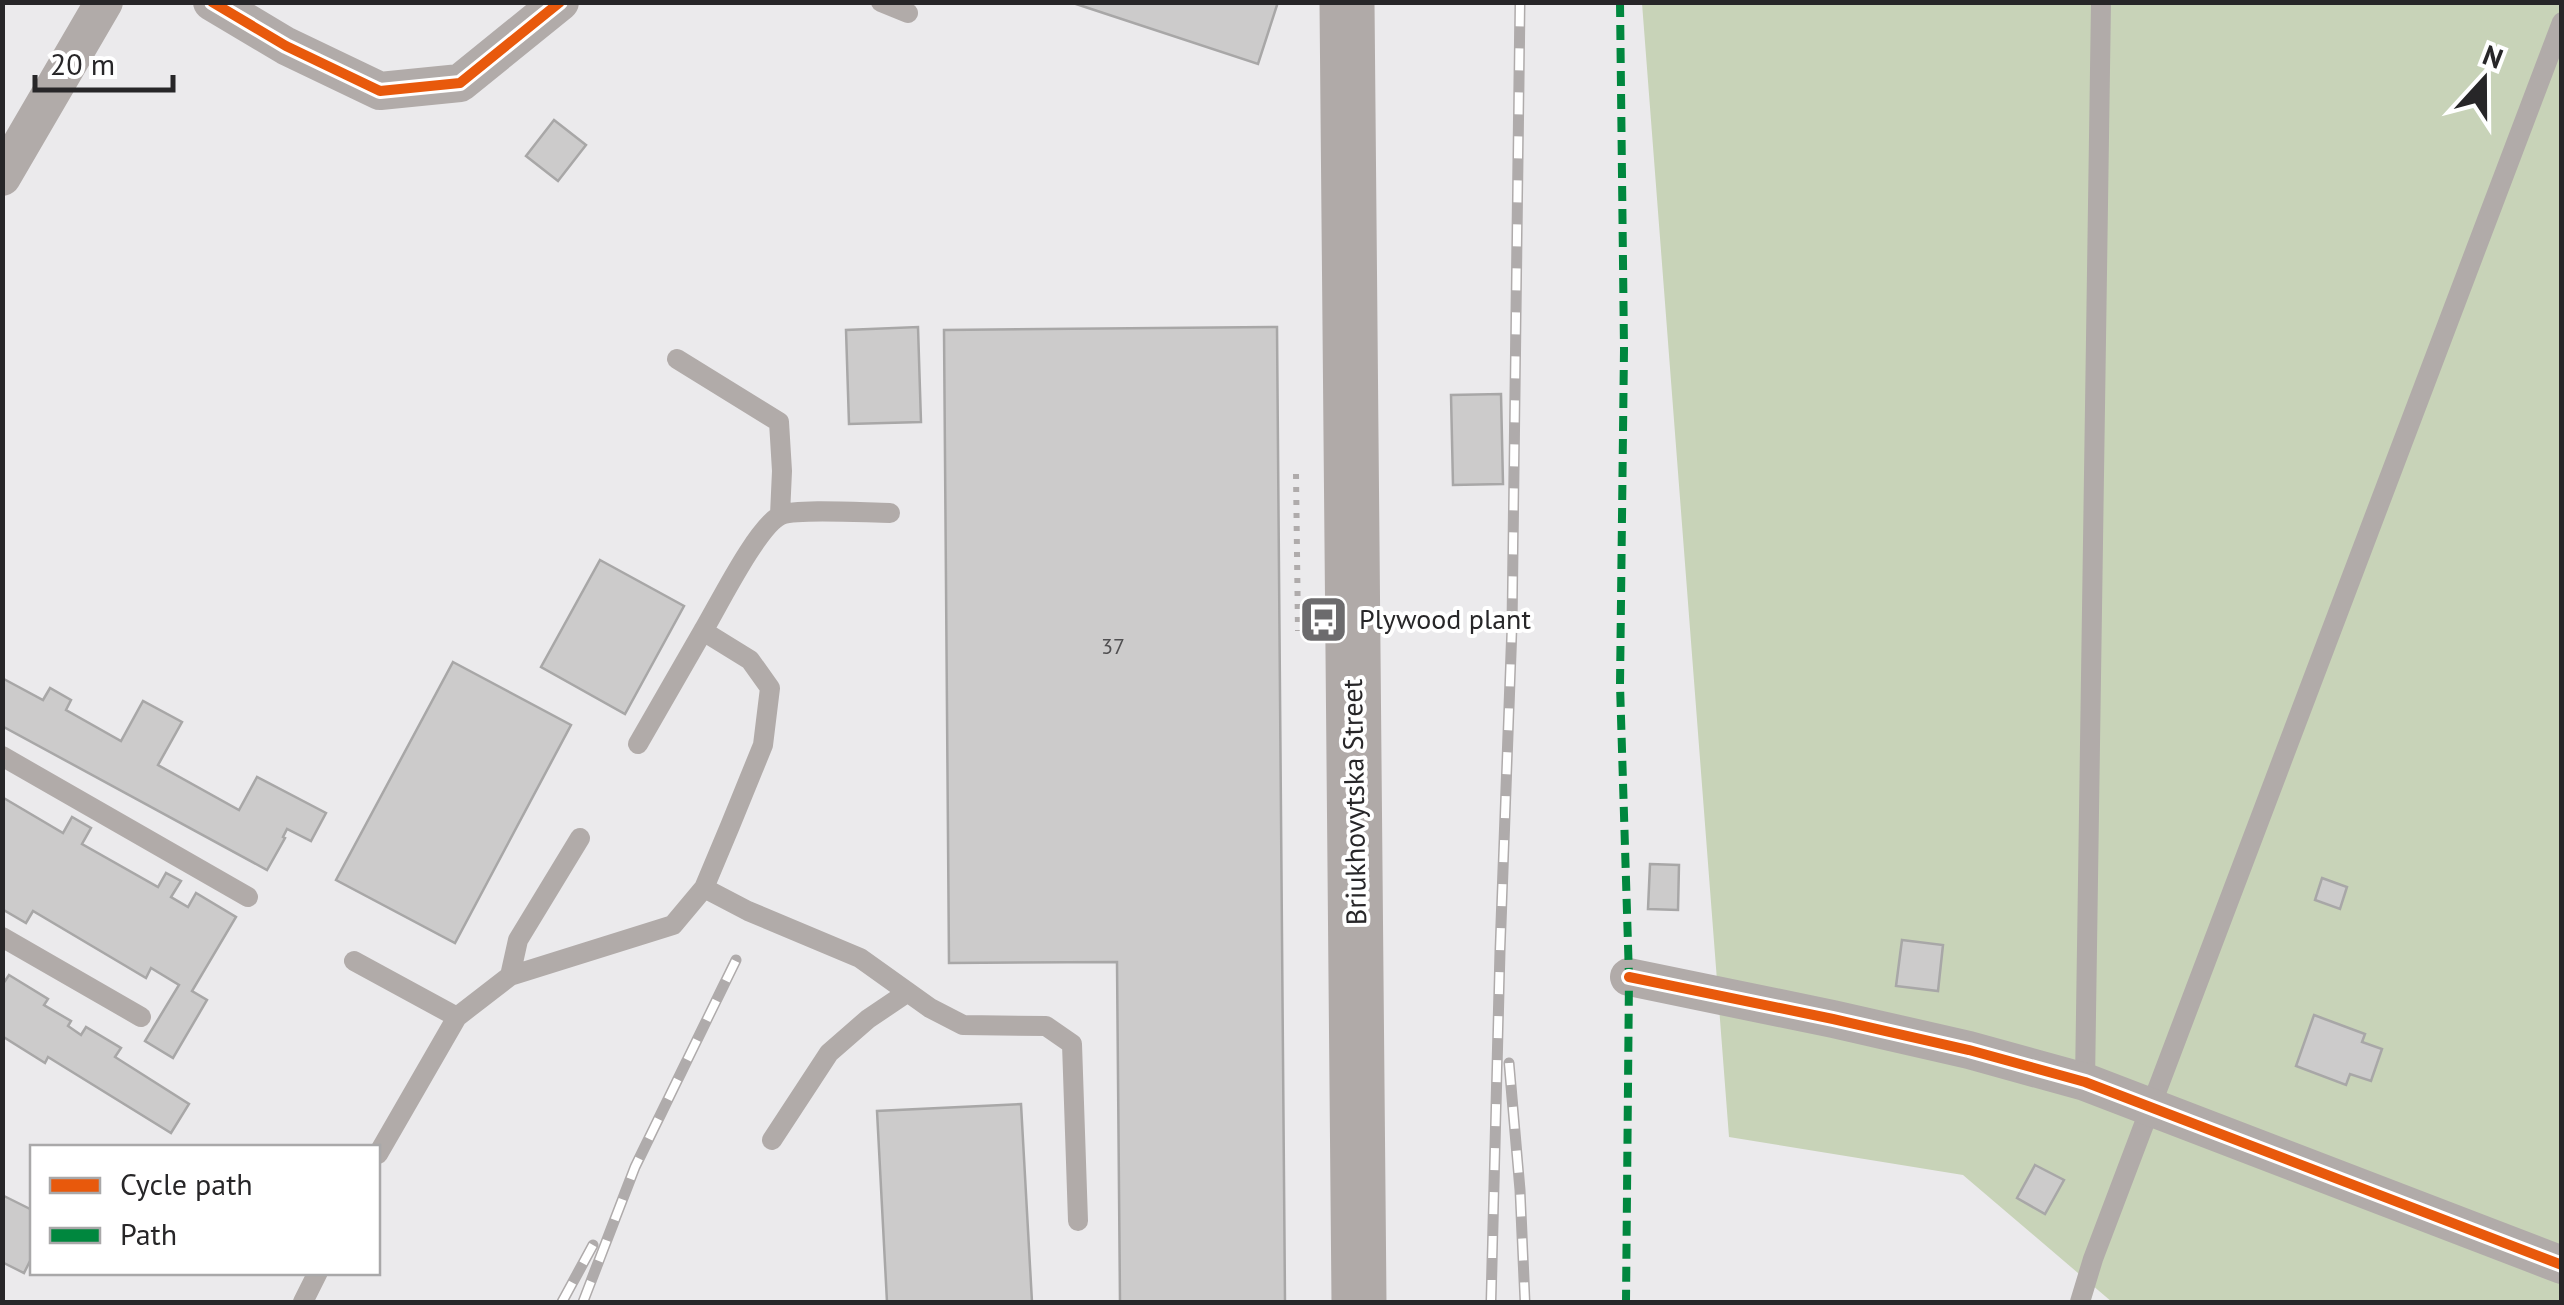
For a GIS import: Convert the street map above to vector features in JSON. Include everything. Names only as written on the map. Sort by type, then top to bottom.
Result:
[{"type":"main road","name":"Briukhovytska Street","points":[[1347,2],[1358,1302]]},
{"type":"street","points":[[2,177],[104,2]]},
{"type":"street","points":[[212,2],[286,46],[380,91],[460,83],[560,2]]},
{"type":"street","points":[[1629,977],[1832,1018],[2084,1082],[2562,1265]]},
{"type":"lane","points":[[881,2],[908,13]]},
{"type":"lane","points":[[2084,1082],[2101,2]]},
{"type":"lane","points":[[2080,1302],[2562,22]]},
{"type":"lane","points":[[677,359],[778,422],[780,516]]},
{"type":"lane","points":[[638,744],[763,530],[780,516],[798,512],[890,514]]},
{"type":"lane","points":[[380,1151],[457,1017],[510,976],[673,925],[704,888],[763,746],[770,688],[750,660],[703,631]]},
{"type":"lane","points":[[2,756],[248,898]]},
{"type":"lane","points":[[510,976],[518,940],[580,838]]},
{"type":"lane","points":[[704,888],[860,958],[930,1008],[963,1026],[1046,1026],[1072,1044],[1078,1221]]},
{"type":"lane","points":[[2,937],[140,1016]]},
{"type":"lane","points":[[354,961],[457,1017]]},
{"type":"lane","points":[[772,1140],[830,1053],[868,1019],[908,992]]},
{"type":"lane","points":[[303,1302],[316,1275]]},
{"type":"green space","points":[[1642,3],[2561,3],[2561,1302],[2112,1302],[1963,1175],[1729,1137]]},
{"type":"building","points":[[1070,2],[1278,2],[1258,64]]},
{"type":"building","points":[[554,120],[586,145],[558,181],[526,156]]},
{"type":"building","points":[[918,327],[921,422],[849,424],[846,330]]},
{"type":"building","points":[[1277,327],[1285,1302],[1120,1302],[1117,962],[949,963],[944,330]]},
{"type":"building","points":[[1501,394],[1503,484],[1453,485],[1451,395]]},
{"type":"building","points":[[600,560],[684,606],[625,714],[541,667]]},
{"type":"building","points":[[453,662],[571,725],[455,943],[336,880]]},
{"type":"building","points":[[2,678],[43,700],[50,688],[71,700],[66,710],[121,741],[143,701],[182,722],[158,765],[239,810],[257,777],[326,813],[311,841],[287,829],[267,870],[2,726]]},
{"type":"building","points":[[2,797],[63,833],[72,817],[91,828],[82,844],[158,887],[166,873],[181,881],[171,897],[188,907],[196,893],[236,917],[192,991],[207,1000],[173,1058],[145,1041],[179,985],[151,968],[146,978],[33,911],[26,923],[2,909]]},
{"type":"building","points":[[1650,864],[1679,865],[1678,910],[1648,909]]},
{"type":"building","points":[[2322,878],[2347,887],[2340,909],[2315,900]]},
{"type":"building","points":[[1902,940],[1943,945],[1938,991],[1896,986]]},
{"type":"building","points":[[9,975],[48,999],[44,1005],[71,1021],[68,1026],[81,1035],[86,1027],[121,1048],[115,1057],[189,1104],[171,1133],[48,1057],[45,1063],[2,1036],[2,979],[5,981]]},
{"type":"building","points":[[2314,1015],[2365,1034],[2362,1042],[2382,1049],[2371,1081],[2350,1074],[2346,1085],[2296,1066]]},
{"type":"building","points":[[1021,1104],[1032,1302],[887,1302],[877,1111]]},
{"type":"building","points":[[2035,1165],[2064,1180],[2045,1214],[2017,1198]]},
{"type":"building","points":[[2,1195],[30,1209],[30,1261],[24,1273],[2,1262]]},
{"type":"railway","points":[[1491,1302],[1512,626],[1520,2]]},
{"type":"railway","points":[[583,1302],[635,1167],[736,960]]},
{"type":"railway","points":[[1509,1063],[1525,1302]]},
{"type":"railway","points":[[562,1302],[593,1245]]},
{"type":"marked path","points":[[1620,2],[1624,349],[1620,685],[1629,977],[1626,1302]]},
{"type":"cycle path","points":[[212,2],[286,46],[380,91],[460,83],[560,2]]},
{"type":"cycle path","points":[[1629,977],[1969,1050],[2085,1082],[2562,1265]]},
{"type":"place","name":"Plywood plant","points":[[1324,619]]}]
